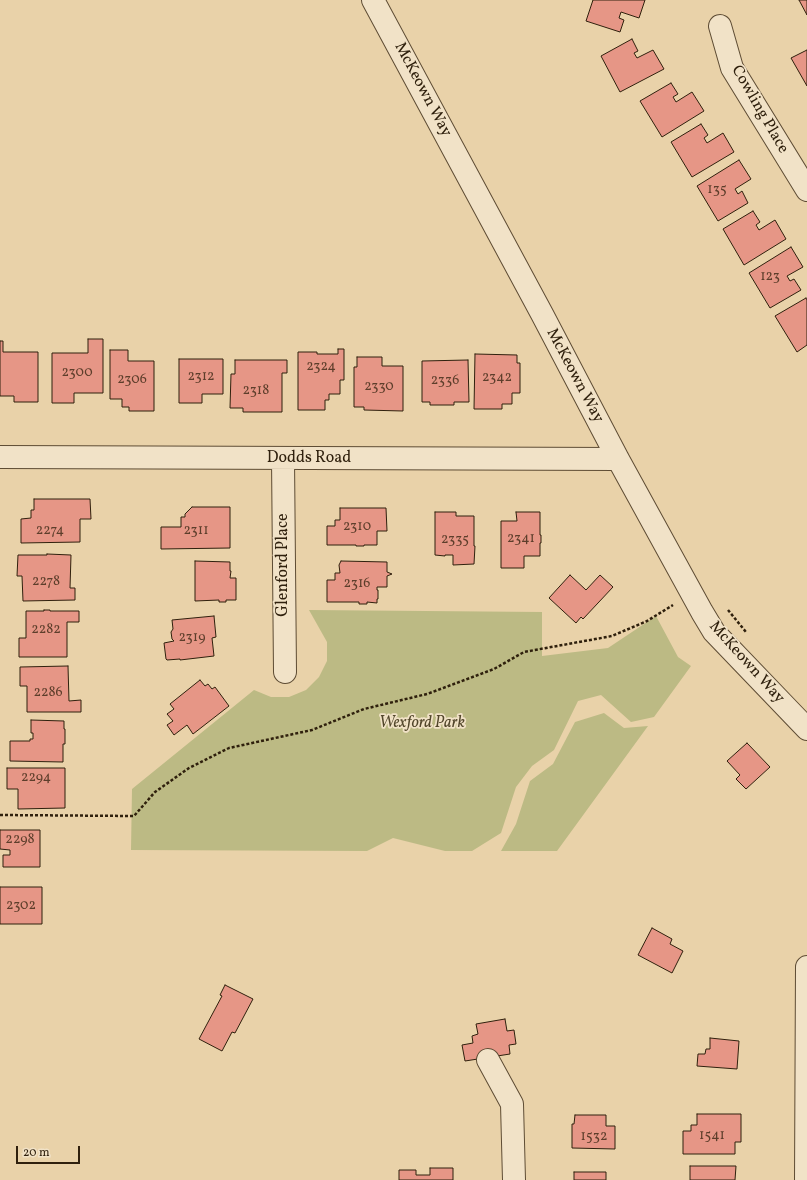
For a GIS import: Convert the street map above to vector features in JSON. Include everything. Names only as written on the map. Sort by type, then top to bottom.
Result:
[{"type":"street","name":"McKeown Way","points":[[374,0],[618,459],[702,612],[714,632],[807,730]]},
{"type":"street","name":"Cowling Place","points":[[720,26],[732,68],[807,190]]},
{"type":"street","name":"Dodds Road","points":[[0,457],[618,459]]},
{"type":"street","name":"Glenford Place","points":[[284,459],[285,672]]},
{"type":"street","points":[[806,1180],[807,967]]},
{"type":"street","points":[[488,1060],[512,1104],[514,1180]]},
{"type":"path","points":[[0,815],[134,816],[155,792],[189,768],[229,748],[312,730],[364,709],[427,694],[494,669],[524,652],[612,636],[647,621],[672,604],[681,616],[702,612]]},
{"type":"path","points":[[726,608],[751,638]]},
{"type":"green space","name":"Wexford Park","points":[[309,610],[542,612],[542,656],[608,648],[656,616],[678,657],[691,666],[654,717],[631,722],[601,695],[578,701],[554,750],[532,766],[516,787],[501,833],[472,851],[445,851],[393,838],[367,851],[131,850],[132,789],[254,690],[271,697],[289,697],[306,690],[319,677],[327,661],[327,642]]},
{"type":"green space","points":[[604,713],[624,728],[648,726],[557,851],[501,851],[516,824],[530,781],[553,764],[575,722]]},
{"type":"building","points":[[593,0],[645,0],[639,18],[621,12],[619,18],[624,20],[620,32],[586,21]]},
{"type":"building","points":[[799,0],[807,0],[807,15]]},
{"type":"building","points":[[632,39],[638,51],[634,53],[637,58],[653,50],[664,69],[620,92],[601,56]]},
{"type":"building","points":[[807,50],[807,86],[791,58]]},
{"type":"building","points":[[671,83],[678,94],[673,97],[676,102],[692,92],[704,111],[662,137],[640,101]]},
{"type":"building","points":[[701,124],[708,135],[704,138],[707,143],[723,133],[734,152],[692,177],[671,142]]},
{"type":"building","points":[[739,160],[751,179],[735,189],[738,194],[742,191],[748,203],[718,221],[697,186]]},
{"type":"building","points":[[753,211],[760,222],[756,225],[759,230],[775,220],[786,239],[744,265],[723,229]]},
{"type":"building","points":[[791,247],[803,267],[787,276],[790,281],[794,279],[801,290],[770,308],[749,273]]},
{"type":"building","points":[[806,298],[807,345],[797,352],[775,316]]},
{"type":"building","points":[[88,339],[103,339],[103,393],[74,393],[74,403],[52,403],[52,353],[88,353]]},
{"type":"building","points":[[0,341],[3,341],[3,352],[38,352],[38,402],[14,402],[14,396],[0,396]]},
{"type":"building","points":[[338,349],[344,349],[344,380],[340,380],[340,394],[329,394],[329,400],[325,400],[325,410],[298,410],[298,352],[338,354]]},
{"type":"building","points":[[110,350],[128,350],[128,361],[154,361],[154,411],[129,411],[129,407],[122,407],[122,399],[110,399]]},
{"type":"building","points":[[475,354],[517,355],[517,363],[520,363],[520,393],[512,393],[512,404],[502,404],[502,409],[474,409]]},
{"type":"building","points":[[357,357],[382,357],[382,366],[403,366],[403,411],[364,410],[364,407],[354,407],[354,367],[357,367]]},
{"type":"building","points":[[179,359],[223,359],[223,394],[202,394],[202,403],[179,403]]},
{"type":"building","points":[[235,360],[287,360],[287,373],[282,373],[282,412],[243,412],[243,408],[230,408],[231,374],[235,374]]},
{"type":"building","points":[[468,360],[469,402],[454,402],[454,405],[430,405],[430,402],[422,402],[422,361]]},
{"type":"building","points":[[34,499],[90,499],[91,519],[80,519],[80,542],[21,543],[21,519],[31,518],[31,510],[34,510]]},
{"type":"building","points":[[192,507],[230,507],[230,548],[161,549],[161,527],[181,527],[181,517],[185,517],[185,514]]},
{"type":"building","points":[[340,508],[386,508],[387,531],[377,531],[377,545],[327,545],[327,526],[335,526],[335,520],[340,520]]},
{"type":"building","points":[[435,512],[456,512],[456,516],[474,516],[474,564],[453,565],[453,555],[435,555]]},
{"type":"building","points":[[516,512],[540,512],[540,556],[524,556],[524,568],[501,568],[501,521],[517,521]]},
{"type":"building","points":[[18,555],[71,555],[70,588],[75,588],[75,600],[23,601],[22,576],[17,576]]},
{"type":"building","points":[[195,561],[230,562],[230,578],[236,578],[236,600],[226,600],[226,602],[219,602],[219,600],[195,601]]},
{"type":"building","points":[[341,561],[387,562],[387,572],[392,574],[387,576],[387,587],[377,587],[377,603],[367,602],[367,604],[359,604],[359,602],[327,602],[327,580],[335,580],[335,573],[340,573],[339,565]]},
{"type":"building","points":[[570,575],[586,590],[600,575],[613,587],[583,619],[581,617],[576,623],[549,598]]},
{"type":"building","points":[[26,611],[79,611],[79,622],[67,622],[67,657],[19,657],[19,638],[26,638]]},
{"type":"building","points":[[214,616],[216,637],[212,638],[214,656],[180,660],[166,659],[164,643],[174,641],[172,639],[171,632],[173,629],[172,620]]},
{"type":"building","points":[[68,666],[69,701],[81,700],[81,712],[27,712],[27,686],[20,686],[20,667]]},
{"type":"building","points":[[200,680],[205,686],[208,684],[212,689],[215,687],[229,706],[193,734],[187,725],[174,735],[167,725],[173,721],[167,714],[174,709],[170,704]]},
{"type":"building","points":[[31,720],[64,721],[65,744],[63,744],[63,762],[10,761],[10,741],[30,741],[30,739],[33,739],[33,733],[31,733]]},
{"type":"building","points":[[747,743],[770,767],[746,789],[736,779],[740,775],[727,761]]},
{"type":"building","points":[[7,768],[65,768],[65,808],[18,809],[18,789],[7,789]]},
{"type":"building","points":[[0,830],[40,830],[40,867],[3,867],[3,855],[10,855],[10,850],[0,849]]},
{"type":"building","points":[[0,887],[42,887],[42,924],[0,924]]},
{"type":"building","points":[[652,928],[672,939],[670,944],[683,951],[672,973],[638,955]]},
{"type":"building","points":[[225,985],[253,999],[235,1033],[232,1032],[222,1051],[199,1039],[222,996],[220,995]]},
{"type":"building","points":[[505,1019],[507,1031],[514,1030],[516,1044],[509,1045],[510,1054],[465,1061],[462,1045],[473,1043],[472,1036],[478,1034],[476,1024]]},
{"type":"building","points":[[710,1038],[739,1041],[737,1069],[697,1066],[698,1054],[705,1054],[706,1049],[710,1049]]},
{"type":"building","points":[[697,1114],[741,1114],[741,1142],[735,1142],[735,1154],[683,1154],[683,1131],[691,1131],[691,1125],[697,1125]]},
{"type":"building","points":[[575,1115],[606,1115],[606,1126],[615,1126],[615,1149],[572,1148],[572,1124],[574,1124]]},
{"type":"building","points":[[690,1166],[736,1166],[735,1180],[690,1180]]},
{"type":"building","points":[[430,1168],[453,1168],[453,1180],[399,1180],[399,1170],[416,1170],[416,1175],[430,1175]]},
{"type":"building","points":[[574,1172],[606,1172],[606,1180],[574,1180]]}]
